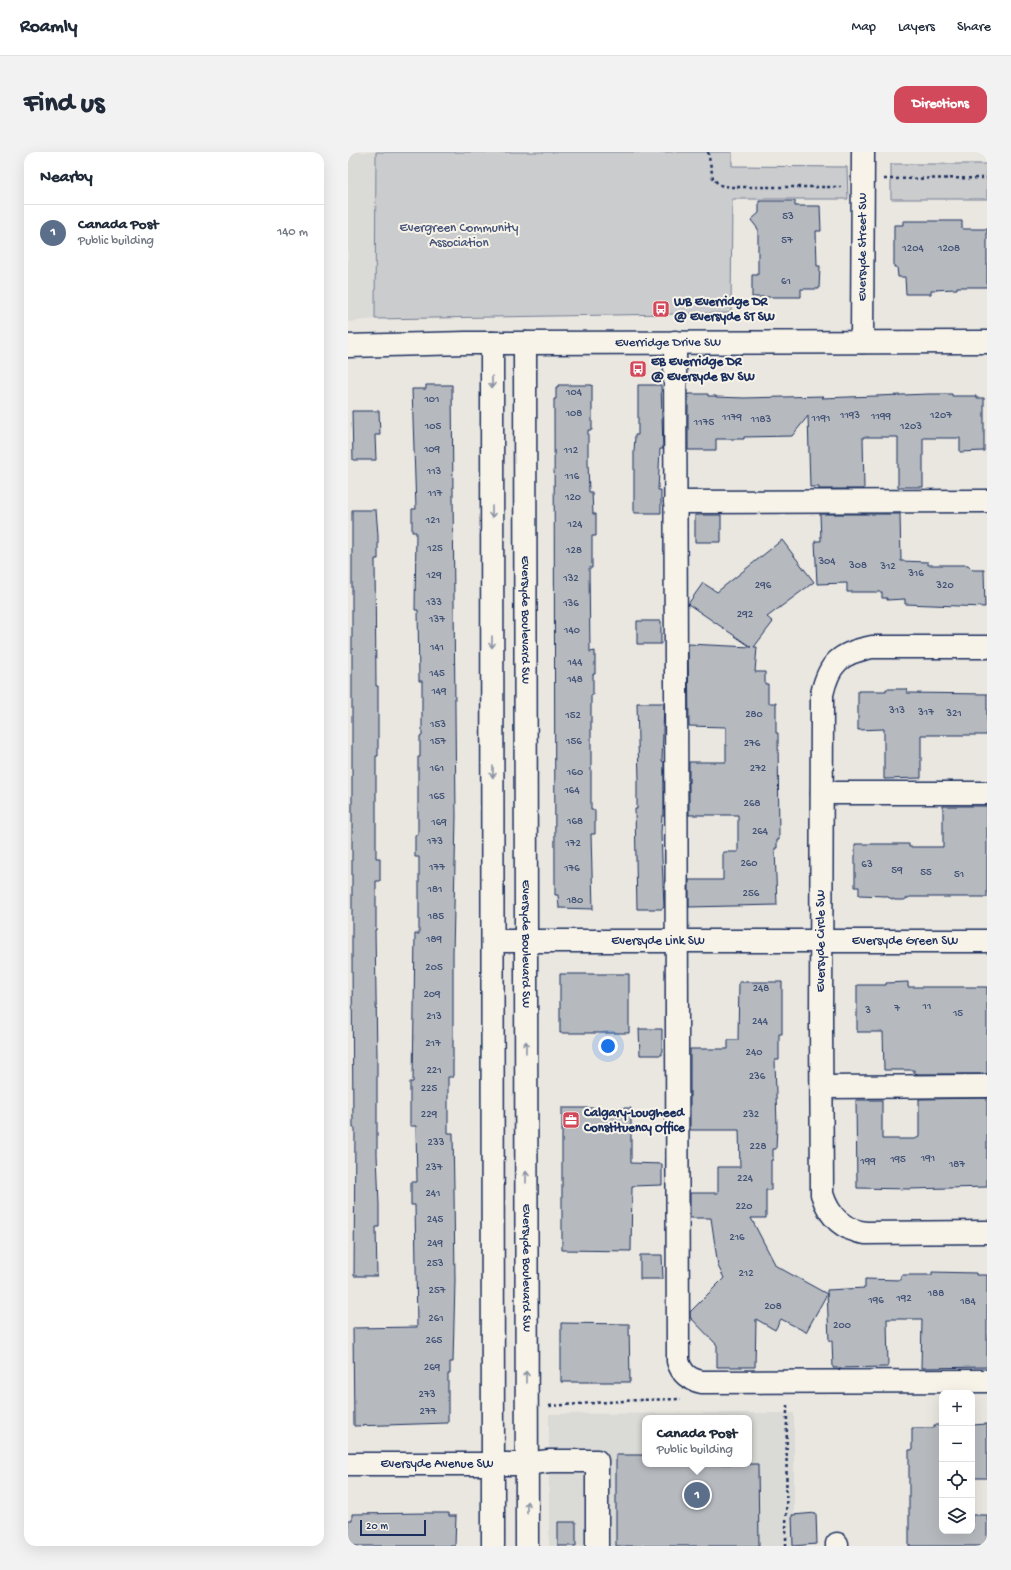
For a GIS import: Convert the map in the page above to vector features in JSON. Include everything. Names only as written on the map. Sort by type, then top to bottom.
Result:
[{"type":"street","name":"Eversyde Street SW","points":[[862,342],[863,152]]},
{"type":"street","points":[[676,342],[678,1361],[681,1370],[688,1377],[702,1382],[987,1381]]},
{"type":"street","name":"Everridge Drive SW","points":[[348,346],[492,343],[987,342]]},
{"type":"street","points":[[492,343],[493,1546]]},
{"type":"street","name":"Eversyde Boulevard SW","points":[[525,343],[527,1546]]},
{"type":"street","points":[[676,502],[987,502]]},
{"type":"street","name":"Eversyde Circle SW","points":[[987,647],[872,647],[856,650],[843,656],[832,667],[826,678],[822,694],[821,1024],[822,1194],[826,1205],[837,1221],[856,1232],[866,1233],[987,1232]]},
{"type":"street","points":[[822,793],[987,793]]},
{"type":"street","name":"Eversyde Link SW","points":[[493,941],[822,941]]},
{"type":"street","name":"Eversyde Green SW","points":[[822,941],[987,941]]},
{"type":"street","points":[[822,1087],[987,1086]]},
{"type":"street","name":"Eversyde Avenue SW","points":[[348,1464],[526,1464],[549,1460],[597,1461],[596,1546]]},
{"type":"path","points":[[708,152],[708,161],[713,178],[719,185],[731,187],[844,187],[887,178],[987,178]]},
{"type":"path","points":[[548,1406],[638,1400],[684,1399]]},
{"type":"path","points":[[780,1402],[787,1402],[786,1546]]},
{"type":"shaded area","points":[[348,152],[376,152],[375,319],[348,322]]},
{"type":"shaded area","points":[[794,1413],[794,1546],[549,1546],[549,1414]]},
{"type":"green space","name":"Evergreen Community Association","points":[[376,152],[732,152],[732,166],[847,167],[848,199],[732,199],[731,313],[375,319]]},
{"type":"green space","points":[[891,164],[987,164],[987,199],[891,199]]},
{"type":"building","points":[[759,201],[795,201],[795,206],[820,206],[821,231],[816,231],[817,266],[820,266],[819,289],[801,289],[801,297],[752,297],[752,275],[758,275],[758,229],[751,220],[759,213]]},
{"type":"building","points":[[903,221],[962,221],[962,228],[964,229],[987,229],[987,287],[957,287],[957,289],[931,290],[931,294],[906,294],[905,277],[898,277],[897,267],[894,267],[894,225],[903,225]]},
{"type":"building","points":[[426,385],[452,385],[456,817],[453,954],[453,1077],[448,1077],[448,1133],[453,1133],[455,1281],[453,1362],[450,1362],[450,1374],[448,1374],[448,1423],[354,1426],[353,1328],[417,1327],[415,1205],[411,1205],[411,1182],[417,1182],[416,1126],[410,1126],[410,1082],[413,1082],[415,934],[419,934],[419,857],[415,857],[415,835],[418,835],[418,757],[420,757],[420,736],[422,736],[422,681],[419,681],[418,610],[415,610],[416,532],[412,532],[412,509],[416,509],[412,389],[426,389]]},
{"type":"building","points":[[558,385],[592,385],[592,430],[588,430],[588,462],[589,492],[592,492],[593,514],[596,514],[596,536],[592,536],[592,568],[589,568],[590,652],[595,651],[595,674],[593,674],[593,695],[591,695],[591,810],[595,810],[595,834],[591,834],[593,909],[559,908],[558,895],[555,895],[554,399],[556,399],[556,387],[558,387]]},
{"type":"building","points":[[638,385],[661,385],[663,449],[660,449],[658,490],[661,490],[661,513],[634,513],[634,452],[635,435],[638,435]]},
{"type":"building","points":[[688,394],[708,394],[708,396],[716,397],[744,398],[824,396],[822,398],[929,394],[976,396],[976,398],[984,398],[984,451],[960,452],[960,438],[923,438],[923,487],[898,487],[898,437],[863,437],[864,489],[819,489],[819,487],[810,487],[808,416],[792,436],[716,439],[716,450],[688,450]]},
{"type":"building","points":[[352,411],[379,411],[380,435],[375,435],[376,460],[353,460]]},
{"type":"building","points":[[352,510],[376,510],[378,535],[378,559],[375,559],[376,686],[378,686],[376,858],[380,858],[380,881],[376,881],[375,930],[377,1154],[379,1205],[379,1227],[376,1227],[377,1276],[354,1276],[355,1128],[353,1128],[352,958]]},
{"type":"building","points":[[820,514],[900,514],[901,561],[928,562],[928,565],[968,565],[973,570],[984,570],[985,607],[905,604],[905,599],[887,600],[887,598],[882,598],[882,592],[847,592],[847,583],[817,584],[815,541],[821,541]]},
{"type":"building","points":[[695,515],[721,515],[721,542],[695,542]]},
{"type":"building","points":[[782,540],[814,582],[767,617],[773,622],[754,647],[757,647],[755,672],[765,672],[765,684],[768,684],[768,703],[776,703],[776,733],[778,733],[779,840],[777,840],[777,848],[775,848],[777,905],[689,907],[689,880],[723,880],[723,852],[738,852],[738,815],[689,815],[689,762],[726,762],[726,727],[689,726],[688,644],[751,647],[688,604],[703,583],[717,592]]},
{"type":"building","points":[[637,621],[661,621],[661,644],[637,644]]},
{"type":"building","points":[[886,689],[907,689],[907,693],[987,694],[987,735],[921,735],[921,778],[884,779],[884,729],[858,730],[858,691],[886,691]]},
{"type":"building","points":[[637,703],[664,703],[662,761],[664,762],[664,816],[662,816],[661,833],[664,907],[662,909],[637,909],[635,809],[637,809],[637,780],[639,780]]},
{"type":"building","points":[[943,806],[987,806],[987,897],[910,897],[904,900],[895,900],[885,896],[859,895],[859,887],[855,887],[855,844],[909,844],[909,847],[943,847]]},
{"type":"building","points":[[560,974],[629,974],[629,1033],[560,1033]]},
{"type":"building","points":[[739,982],[782,982],[782,1034],[779,1034],[779,1060],[775,1060],[777,1127],[776,1149],[773,1149],[773,1160],[771,1160],[771,1190],[766,1190],[766,1218],[751,1218],[776,1266],[827,1294],[806,1332],[781,1319],[775,1330],[756,1319],[755,1367],[717,1367],[717,1345],[690,1317],[690,1312],[724,1278],[718,1266],[711,1218],[690,1218],[690,1193],[718,1193],[718,1167],[740,1167],[739,1130],[690,1130],[690,1049],[728,1049],[728,1040],[738,1040]]},
{"type":"building","points":[[908,982],[908,987],[987,987],[987,1074],[919,1074],[914,1073],[914,1070],[884,1070],[883,1032],[857,1032],[857,985],[886,985],[886,983]]},
{"type":"building","points":[[639,1029],[662,1029],[662,1055],[640,1055]]},
{"type":"building","points":[[987,1098],[987,1187],[910,1189],[857,1188],[856,1100],[882,1100],[882,1139],[915,1139],[919,1137],[919,1099]]},
{"type":"building","points":[[562,1108],[631,1108],[631,1163],[662,1164],[662,1185],[632,1186],[631,1251],[562,1250]]},
{"type":"building","points":[[640,1255],[662,1255],[663,1279],[640,1279]]},
{"type":"building","points":[[932,1272],[976,1273],[976,1275],[987,1275],[987,1367],[921,1368],[922,1319],[887,1319],[888,1367],[833,1368],[832,1341],[829,1341],[827,1290],[865,1288],[865,1279],[901,1280],[901,1275],[932,1275]]},
{"type":"building","points":[[561,1323],[629,1324],[630,1382],[561,1382]]},
{"type":"building","points":[[987,1424],[987,1478],[975,1478],[975,1425]]},
{"type":"building","points":[[934,1425],[939,1425],[939,1534],[975,1534],[975,1515],[987,1515],[987,1546],[909,1546],[909,1450],[912,1450],[912,1428],[934,1428]]},
{"type":"building","points":[[616,1455],[642,1455],[642,1467],[752,1467],[752,1464],[758,1464],[759,1546],[616,1546]]},
{"type":"building","points":[[449,1513],[449,1516],[456,1516],[455,1546],[348,1546],[348,1520],[352,1520],[352,1514]]},
{"type":"building","points":[[816,1513],[817,1544],[793,1546],[792,1515]]},
{"type":"building","points":[[558,1522],[576,1522],[576,1546],[558,1546]]},
{"type":"place","name":"WB Everridge DR @ Eversyde ST SW","points":[[661,309]]},
{"type":"place","name":"EB Everridge DR @ Eversyde BV SW","points":[[638,369]]},
{"type":"place","name":"Calgary-Lougheed Constituency Office","points":[[571,1120]]},
{"type":"place","name":"Canada Post","points":[[697,1495]]}]
